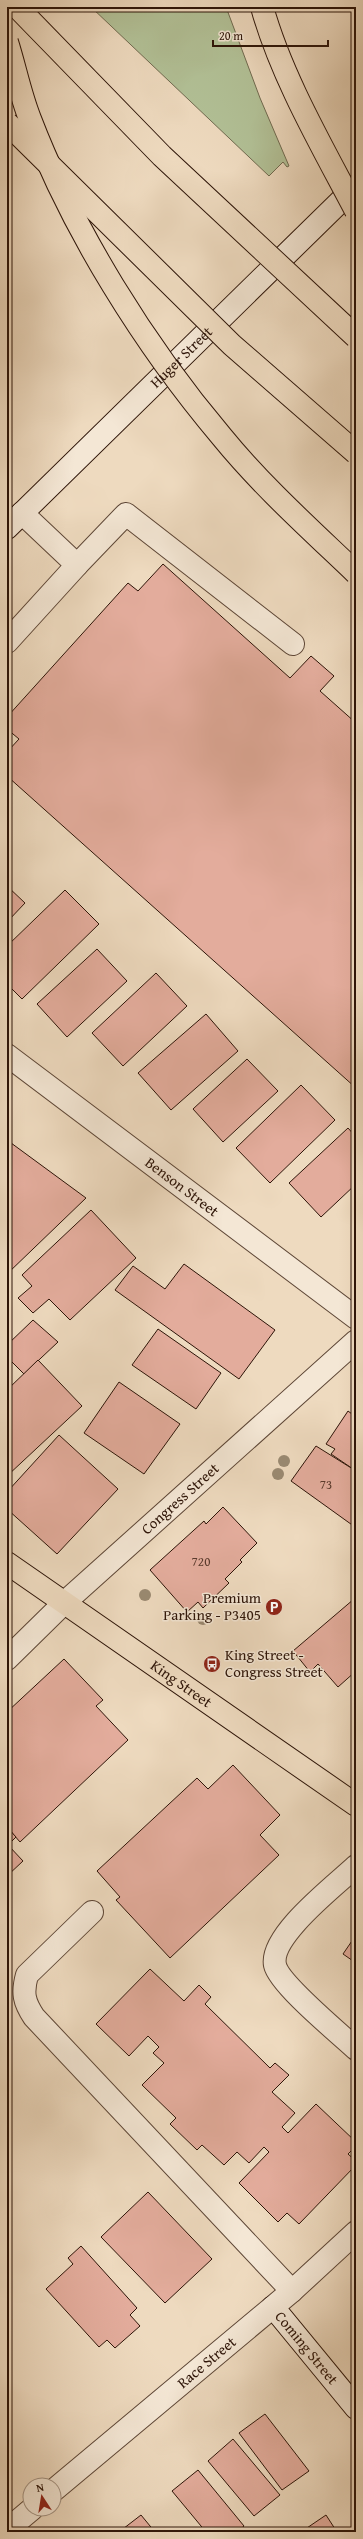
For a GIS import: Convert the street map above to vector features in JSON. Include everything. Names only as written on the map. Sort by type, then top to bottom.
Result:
[{"type":"main road","points":[[17,7],[162,156],[356,337]]},
{"type":"main road","points":[[262,7],[268,27],[310,124],[356,211]]},
{"type":"main road","points":[[7,42],[30,119],[72,211],[114,286],[160,358],[227,443],[280,500],[356,573]]},
{"type":"main road","points":[[7,123],[232,345],[356,453]]},
{"type":"main road","name":"King Street","points":[[7,1563],[356,1805]]},
{"type":"street","name":"Huger Street","points":[[7,528],[356,186]]},
{"type":"street","points":[[22,513],[76,565]]},
{"type":"street","points":[[7,642],[76,565],[126,514],[293,644]]},
{"type":"street","name":"Benson Street","points":[[7,1055],[356,1318]]},
{"type":"street","name":"Congress Street","points":[[7,1659],[64,1603],[356,1340]]},
{"type":"street","points":[[356,1866],[287,1932],[277,1949],[275,1966],[285,1981],[356,2049]]},
{"type":"street","points":[[92,1912],[27,1975],[23,1987],[25,2003],[34,2017],[292,2291]]},
{"type":"street","name":"Race Street","points":[[62,2483],[292,2291],[356,2232]]},
{"type":"street","name":"Coming Street","points":[[273,2307],[356,2408]]},
{"type":"street","points":[[7,2530],[22,2517]]},
{"type":"green space","points":[[91,7],[226,7],[260,98],[289,166],[287,167],[283,162],[269,176]]},
{"type":"building","points":[[163,564],[290,678],[311,656],[334,676],[320,691],[356,723],[356,1088],[7,776],[7,752],[19,739],[7,729],[7,717],[128,583],[138,591]]},
{"type":"building","points":[[7,886],[25,903],[7,922]]},
{"type":"building","points":[[65,890],[99,924],[22,999],[7,984],[7,946]]},
{"type":"building","points":[[97,949],[127,981],[67,1037],[37,1004]]},
{"type":"building","points":[[156,973],[187,1006],[123,1066],[92,1033]]},
{"type":"building","points":[[206,1014],[238,1051],[171,1110],[138,1073]]},
{"type":"building","points":[[247,1059],[278,1091],[223,1142],[193,1109]]},
{"type":"building","points":[[301,1085],[335,1120],[270,1183],[236,1148]]},
{"type":"building","points":[[348,1128],[356,1137],[356,1184],[321,1217],[289,1183]]},
{"type":"building","points":[[7,1140],[86,1198],[7,1274]]},
{"type":"building","points":[[91,1210],[136,1258],[70,1320],[49,1299],[33,1313],[18,1298],[32,1286],[22,1275]]},
{"type":"building","points":[[184,1264],[275,1330],[239,1379],[115,1290],[133,1266],[165,1289]]},
{"type":"building","points":[[33,1320],[58,1342],[24,1374],[7,1357],[7,1345]]},
{"type":"building","points":[[158,1329],[221,1373],[196,1409],[132,1365]]},
{"type":"building","points":[[38,1360],[82,1406],[7,1476],[7,1390]]},
{"type":"building","points":[[119,1382],[180,1424],[144,1474],[84,1433]]},
{"type":"building","points":[[348,1411],[356,1417],[356,1471],[331,1454],[335,1449],[326,1444]]},
{"type":"building","points":[[59,1435],[118,1489],[57,1554],[7,1509],[7,1492]]},
{"type":"building","points":[[316,1446],[356,1471],[355,1527],[291,1481]]},
{"type":"building","points":[[223,1507],[257,1543],[240,1560],[242,1562],[225,1579],[229,1583],[203,1608],[198,1602],[187,1612],[150,1570],[204,1521],[206,1524]]},
{"type":"building","points":[[354,1599],[356,1601],[356,1671],[338,1687],[318,1664],[310,1672],[293,1651]]},
{"type":"building","points":[[64,1659],[103,1700],[96,1706],[128,1740],[20,1842],[7,1827],[7,1712]]},
{"type":"building","points":[[233,1765],[280,1815],[260,1835],[279,1855],[170,1958],[116,1900],[120,1897],[97,1871],[197,1778],[208,1789]]},
{"type":"building","points":[[7,1827],[16,1837],[8,1845],[23,1861],[7,1876]]},
{"type":"building","points":[[356,1935],[356,1963],[343,1954]]},
{"type":"building","points":[[150,1969],[184,2001],[199,1985],[211,1997],[205,2004],[270,2068],[275,2063],[289,2075],[272,2092],[295,2113],[282,2127],[288,2133],[316,2104],[356,2142],[356,2146],[348,2154],[356,2161],[356,2165],[299,2224],[287,2213],[278,2222],[239,2183],[269,2152],[264,2147],[249,2163],[237,2152],[224,2165],[202,2145],[197,2150],[170,2124],[176,2118],[142,2085],[164,2063],[153,2053],[159,2047],[148,2036],[129,2056],[96,2024]]},
{"type":"building","points":[[148,2192],[212,2259],[165,2303],[101,2237]]},
{"type":"building","points":[[81,2246],[137,2308],[130,2315],[140,2326],[115,2348],[107,2340],[99,2347],[46,2289],[73,2264],[68,2258]]},
{"type":"building","points":[[265,2414],[309,2471],[282,2490],[239,2433]]},
{"type":"building","points":[[233,2439],[280,2495],[254,2516],[208,2461]]},
{"type":"building","points":[[198,2470],[244,2526],[237,2532],[206,2532],[172,2491]]},
{"type":"building","points":[[141,2515],[155,2532],[119,2532]]},
{"type":"building","points":[[326,2515],[337,2532],[301,2532]]},
{"type":"place","name":"Premium Parking - P3405","points":[[274,1607]]},
{"type":"place","name":"King Street - Congress Street","points":[[212,1664]]}]
